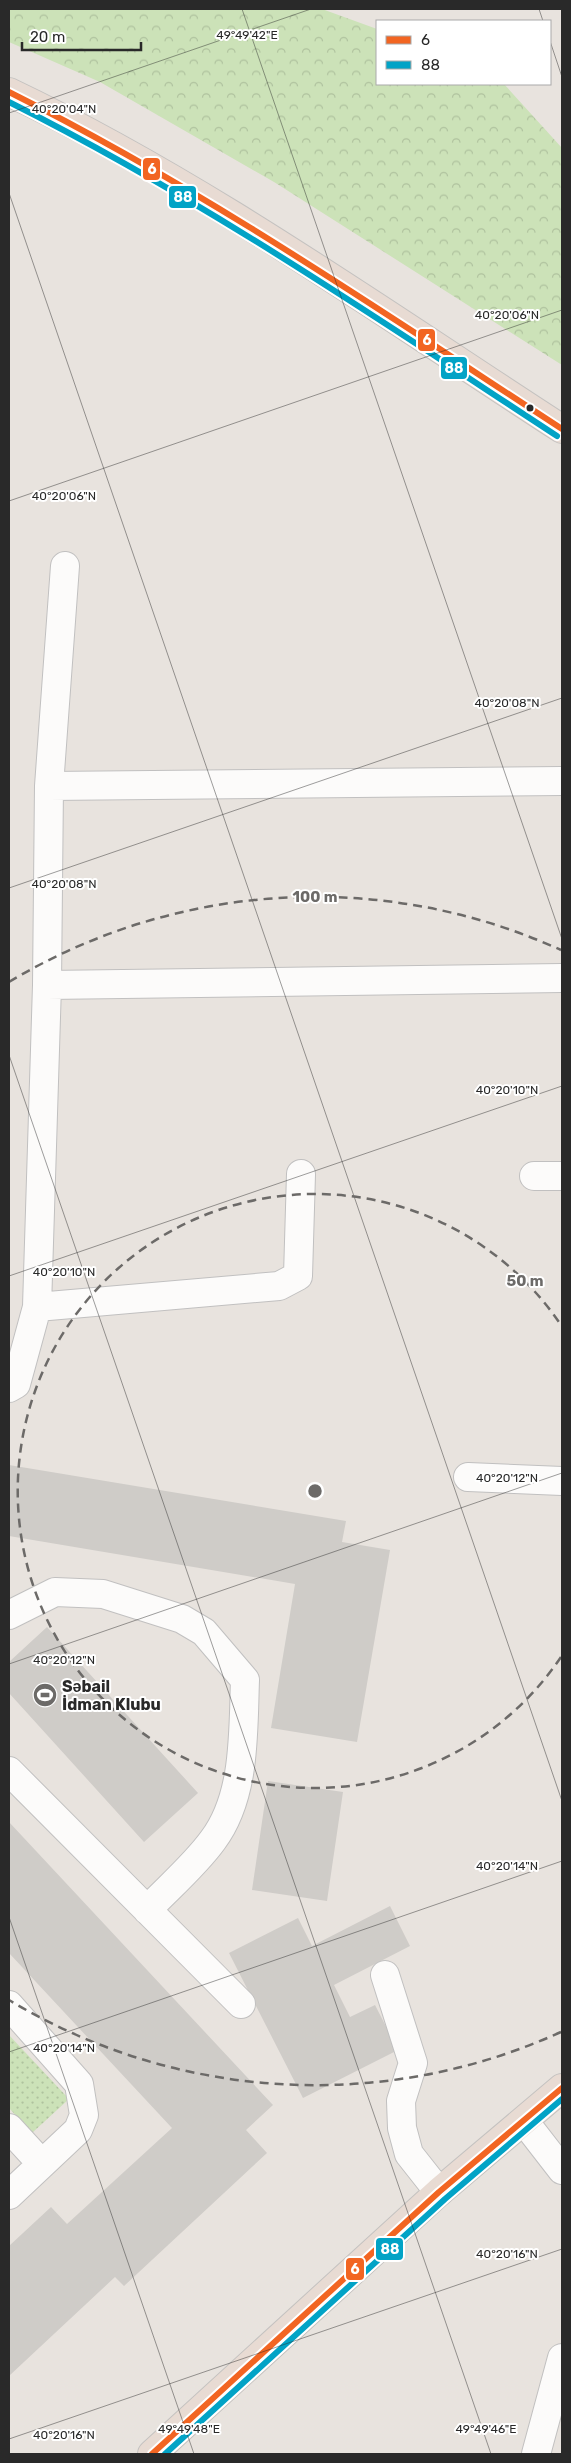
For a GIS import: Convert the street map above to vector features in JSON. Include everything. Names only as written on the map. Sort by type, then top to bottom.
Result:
[{"type":"highway","points":[[9,92],[142,160],[399,321],[562,429]]},
{"type":"highway","points":[[152,2454],[439,2192],[562,2088]]},
{"type":"street","points":[[9,1388],[16,1384],[37,1307],[47,984],[49,786],[65,566]]},
{"type":"street","points":[[49,786],[562,781]]},
{"type":"street","points":[[47,984],[562,978]]},
{"type":"street","points":[[37,1307],[279,1286],[298,1276],[301,1174]]},
{"type":"street","points":[[534,1176],[562,1176]]},
{"type":"street","points":[[468,1477],[562,1481]]},
{"type":"street","points":[[9,1615],[55,1592],[103,1594],[182,1619],[204,1632],[244,1680],[242,1747],[232,1805],[214,1840],[147,1910]]},
{"type":"street","points":[[9,1771],[241,2004]]},
{"type":"street","points":[[385,1975],[411,2050],[413,2063],[401,2101],[402,2128],[409,2154],[439,2192]]},
{"type":"street","points":[[9,2005],[79,2084],[84,2115],[78,2130],[9,2195]]},
{"type":"street","points":[[524,2120],[562,2170]]},
{"type":"street","points":[[9,2128],[42,2164]]},
{"type":"street","points":[[536,2454],[562,2358]]},
{"type":"green space","points":[[9,9],[322,9],[376,29],[376,85],[505,85],[562,148],[562,365],[274,182],[100,82],[9,42]]},
{"type":"green space","points":[[9,2035],[69,2099],[32,2133],[9,2108]]},
{"type":"building","points":[[9,1465],[346,1521],[342,1542],[390,1550],[357,1742],[271,1728],[295,1584],[9,1536]]},
{"type":"building","points":[[47,1627],[198,1793],[144,1842],[9,1693],[9,1662]]},
{"type":"building","points":[[268,1781],[343,1792],[327,1901],[252,1890]]},
{"type":"building","points":[[9,1822],[273,2105],[246,2130],[267,2153],[124,2286],[115,2277],[9,2376],[9,2246],[51,2207],[67,2224],[172,2128],[9,1953]]},
{"type":"building","points":[[390,1906],[410,1946],[334,1985],[350,2017],[375,2005],[398,2050],[303,2098],[229,1953],[298,1918],[312,1946]]},
{"type":"transit line","name":"6","points":[[9,92],[81,129],[222,210],[359,296],[562,429]]},
{"type":"transit line","name":"88","points":[[9,102],[80,139],[220,219],[356,304],[557,436]]},
{"type":"transit line","name":"6","points":[[152,2454],[439,2192],[562,2088]]},
{"type":"transit line","name":"88","points":[[165,2454],[445,2199],[562,2099]]},
{"type":"place","name":"Səbail İdman Klubu","points":[[45,1695]]}]
